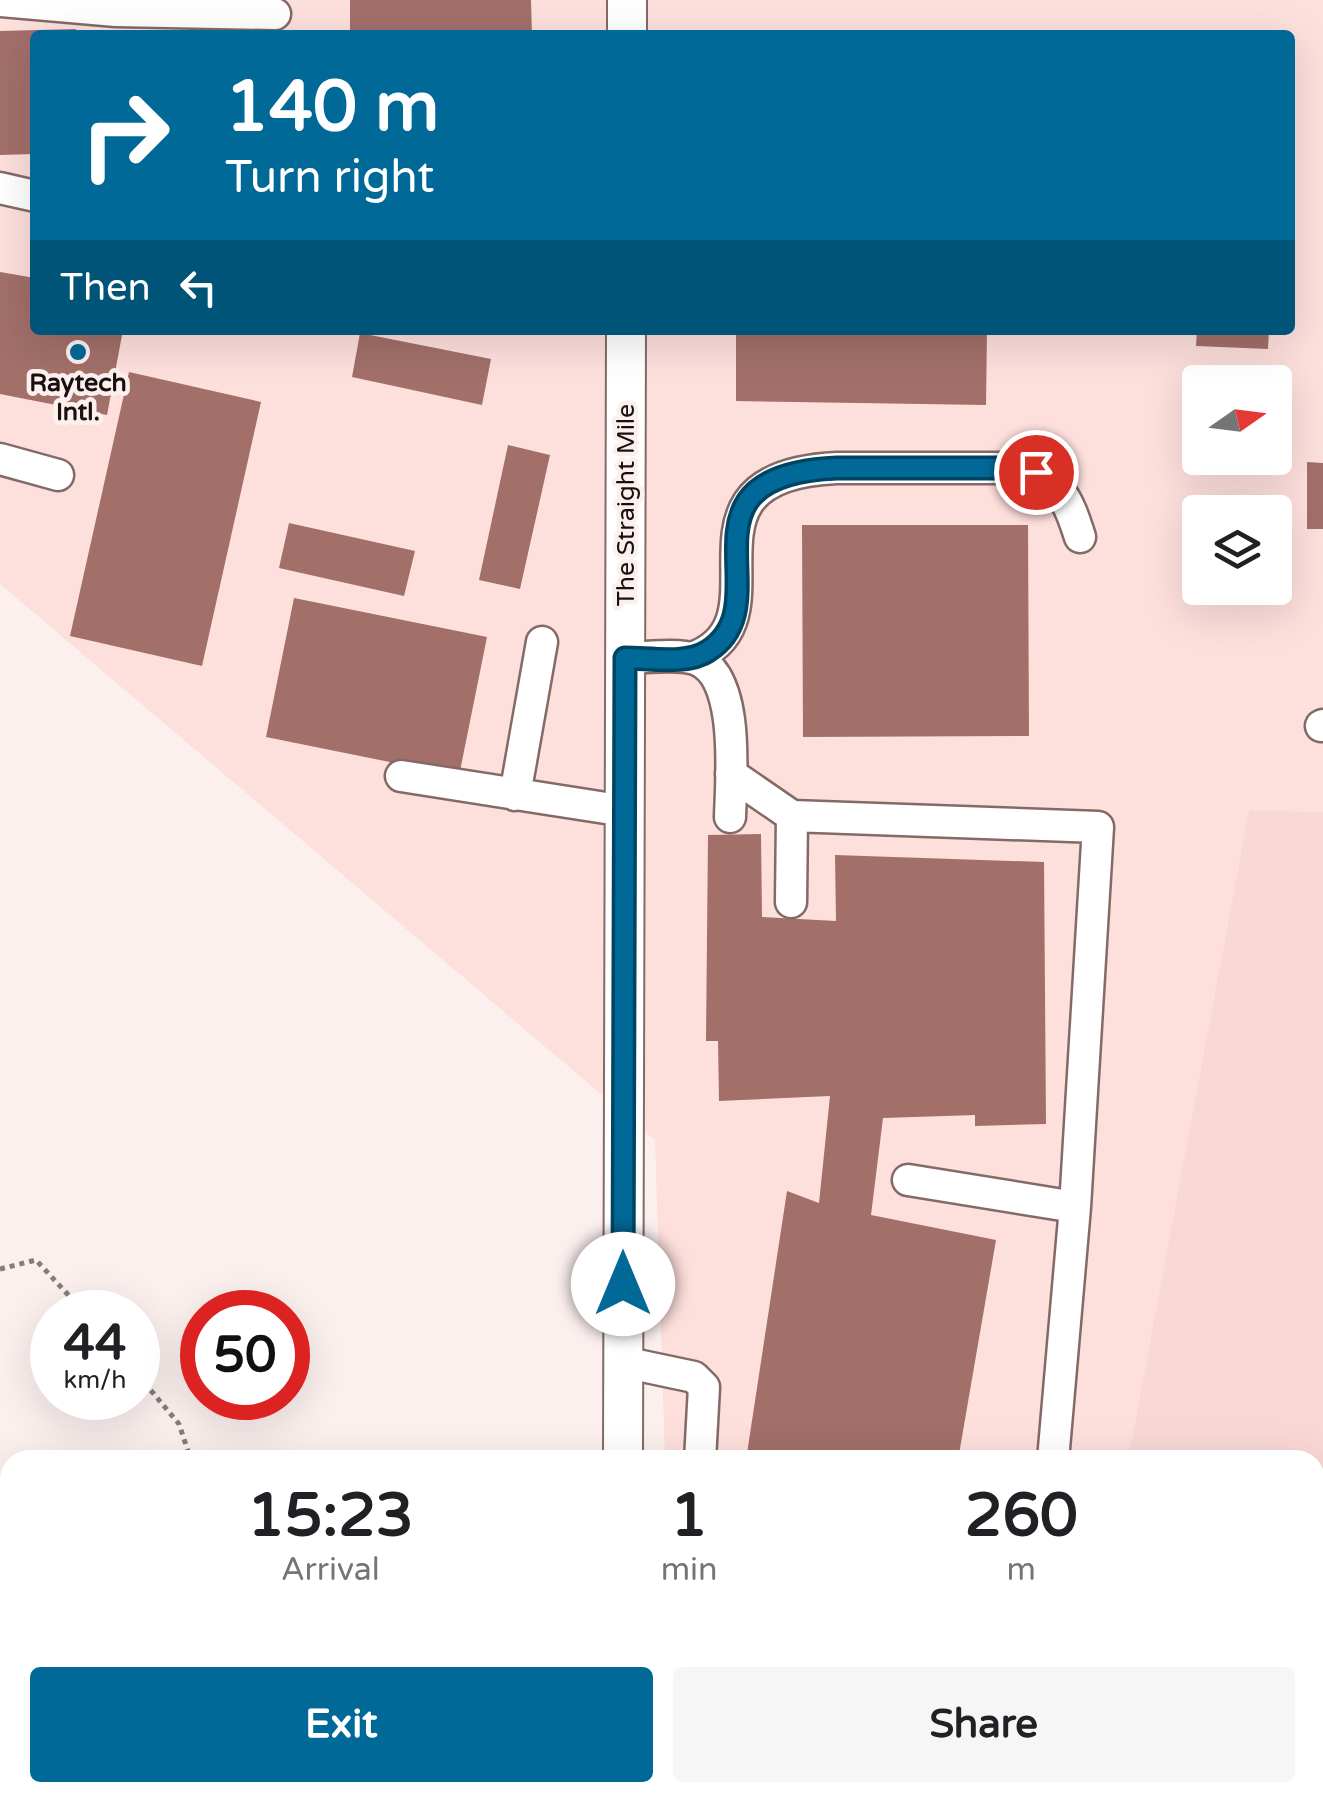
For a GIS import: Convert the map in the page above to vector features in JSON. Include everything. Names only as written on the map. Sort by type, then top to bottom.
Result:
[{"type":"main road","points":[[627,0],[627,30]]},
{"type":"main road","name":"The Straight Mile","points":[[623,1450],[626,335]]},
{"type":"street","points":[[0,2],[116,11],[194,24],[275,16]]},
{"type":"street","points":[[0,188],[30,195]]},
{"type":"street","points":[[0,460],[58,475]]},
{"type":"street","points":[[625,658],[692,658],[708,652],[732,624],[740,514],[764,486],[782,477],[837,468],[1016,468],[1036,472],[1055,485],[1070,504],[1080,537]]},
{"type":"street","points":[[515,795],[542,642]]},
{"type":"street","points":[[692,658],[708,665],[719,683],[731,736],[730,817]]},
{"type":"street","points":[[731,774],[792,816],[1098,826],[1075,1207],[1054,1450]]},
{"type":"street","points":[[401,776],[625,811]]},
{"type":"street","points":[[791,902],[792,816]]},
{"type":"street","points":[[908,1180],[1075,1207]]},
{"type":"street","points":[[623,1362],[694,1378],[704,1387],[701,1450]]},
{"type":"path","points":[[0,1269],[36,1260],[64,1290]]},
{"type":"path","points":[[160,1401],[179,1424],[188,1450]]},
{"type":"shaded area","points":[[0,0],[1323,0],[1323,812],[1249,810],[1130,1450],[665,1450],[655,1140],[0,584]]},
{"type":"shaded area","points":[[1249,810],[1323,812],[1323,1450],[1130,1450]]},
{"type":"building","points":[[350,0],[531,0],[532,30],[350,30]]},
{"type":"building","points":[[30,30],[30,154],[0,155],[0,31]]},
{"type":"building","points":[[0,272],[30,277],[30,335],[122,335],[107,415],[0,394]]},
{"type":"building","points":[[360,335],[491,359],[482,405],[352,377]]},
{"type":"building","points":[[736,335],[987,335],[986,405],[736,401]]},
{"type":"building","points":[[1197,335],[1269,335],[1268,349],[1196,346]]},
{"type":"building","points":[[129,372],[261,402],[202,666],[70,636]]},
{"type":"building","points":[[508,445],[550,455],[520,589],[479,580]]},
{"type":"building","points":[[1307,462],[1323,463],[1323,529],[1307,529]]},
{"type":"building","points":[[289,523],[415,551],[404,596],[279,568]]},
{"type":"building","points":[[802,525],[1028,525],[1029,736],[803,737]]},
{"type":"building","points":[[294,598],[487,637],[459,776],[266,737]]},
{"type":"building","points":[[761,834],[762,917],[836,921],[835,855],[1044,862],[1046,1124],[975,1126],[975,1115],[883,1118],[871,1215],[996,1240],[960,1450],[748,1450],[787,1191],[819,1203],[830,1096],[719,1101],[718,1041],[706,1041],[708,835]]},
{"type":"place","name":"Raytech Intl.","points":[[78,352]]},
{"type":"route","points":[[623,1284],[625,658],[692,658],[708,652],[722,639],[732,624],[735,605],[740,514],[750,498],[782,477],[837,468],[1016,468],[1036,472]]}]
